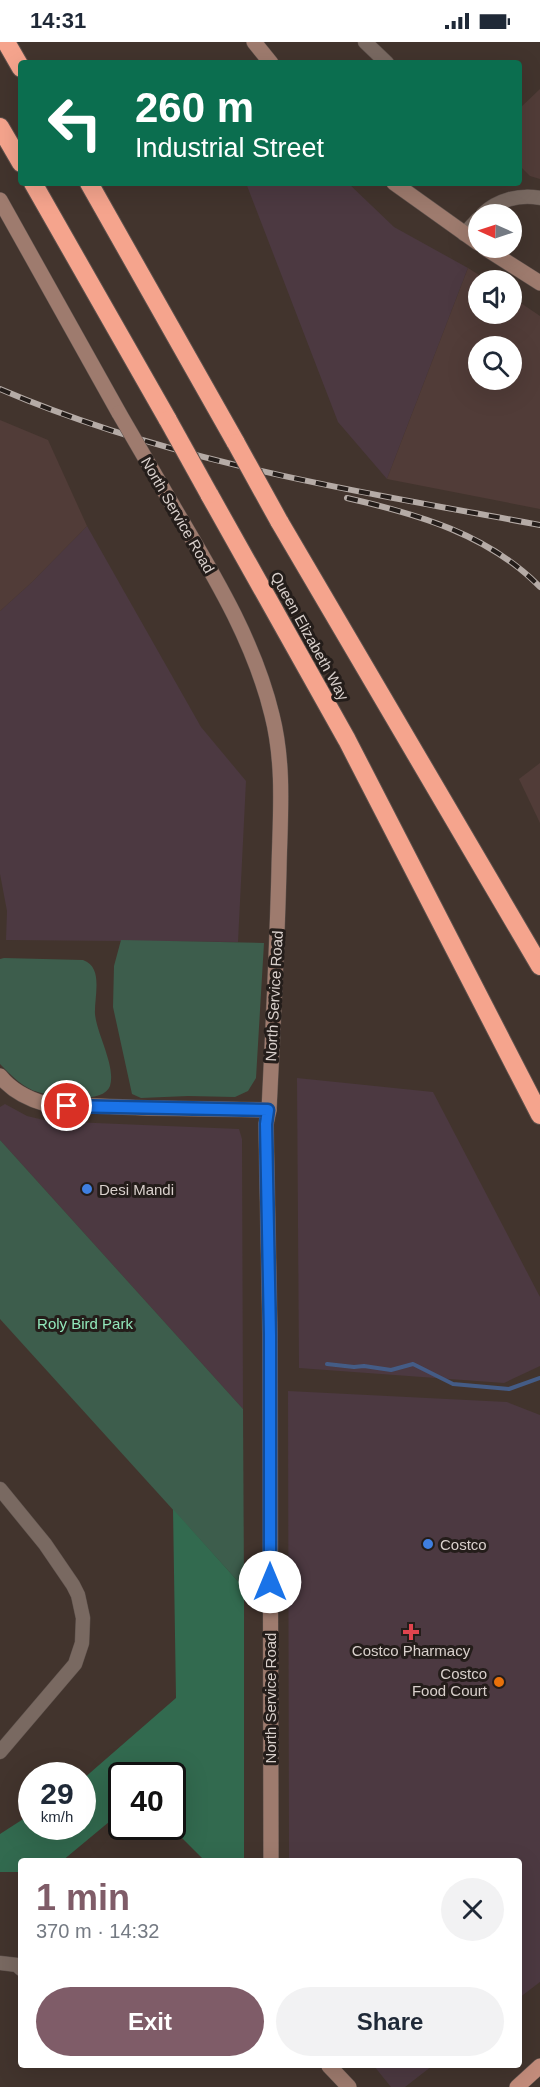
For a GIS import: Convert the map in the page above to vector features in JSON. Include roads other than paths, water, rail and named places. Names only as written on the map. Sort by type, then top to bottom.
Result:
[{"type":"highway","points":[[6,42],[18,63]]},
{"type":"highway","points":[[0,127],[18,158]]},
{"type":"highway","name":"Queen Elizabeth Way","points":[[35,186],[347,740],[539,1114]]},
{"type":"highway","name":"Queen Elizabeth Way","points":[[91,186],[279,520],[540,966]]},
{"type":"main road","points":[[517,2087],[540,2066]]},
{"type":"street","points":[[254,42],[269,60]]},
{"type":"street","points":[[364,42],[384,60]]},
{"type":"street","points":[[398,186],[468,237]]},
{"type":"street","points":[[499,204],[516,198],[540,198]]},
{"type":"street","name":"North Service Road","points":[[0,200],[237,619],[259,670],[273,717],[281,776],[276,970],[266,1124],[270,1335],[271,1858]]},
{"type":"street","points":[[464,234],[468,230]]},
{"type":"street","points":[[501,258],[540,283]]},
{"type":"street","points":[[0,1076],[8,1085],[30,1099],[46,1104],[268,1110]]},
{"type":"street","points":[[0,1489],[45,1544],[73,1585],[78,1595],[83,1618],[82,1643],[75,1664],[0,1752]]},
{"type":"street","points":[[0,1963],[18,1966]]},
{"type":"street","points":[[331,2068],[349,2087]]},
{"type":"waterway","points":[[327,1364],[391,1370],[413,1364],[453,1384],[509,1389],[540,1378]]},
{"type":"railway","points":[[0,389],[65,415],[198,456],[334,487],[540,525]]},
{"type":"railway","points":[[347,498],[425,519],[475,540],[498,553],[540,587]]},
{"type":"place","name":"Desi Mandi","points":[[87,1189]]},
{"type":"place","name":"Costco","points":[[428,1544]]},
{"type":"place","name":"Costco Pharmacy","points":[[411,1632]]},
{"type":"place","name":"Costco Food Court","points":[[499,1682]]},
{"type":"park label","name":"Roly Bird Park","points":[[85,1323]]}]
